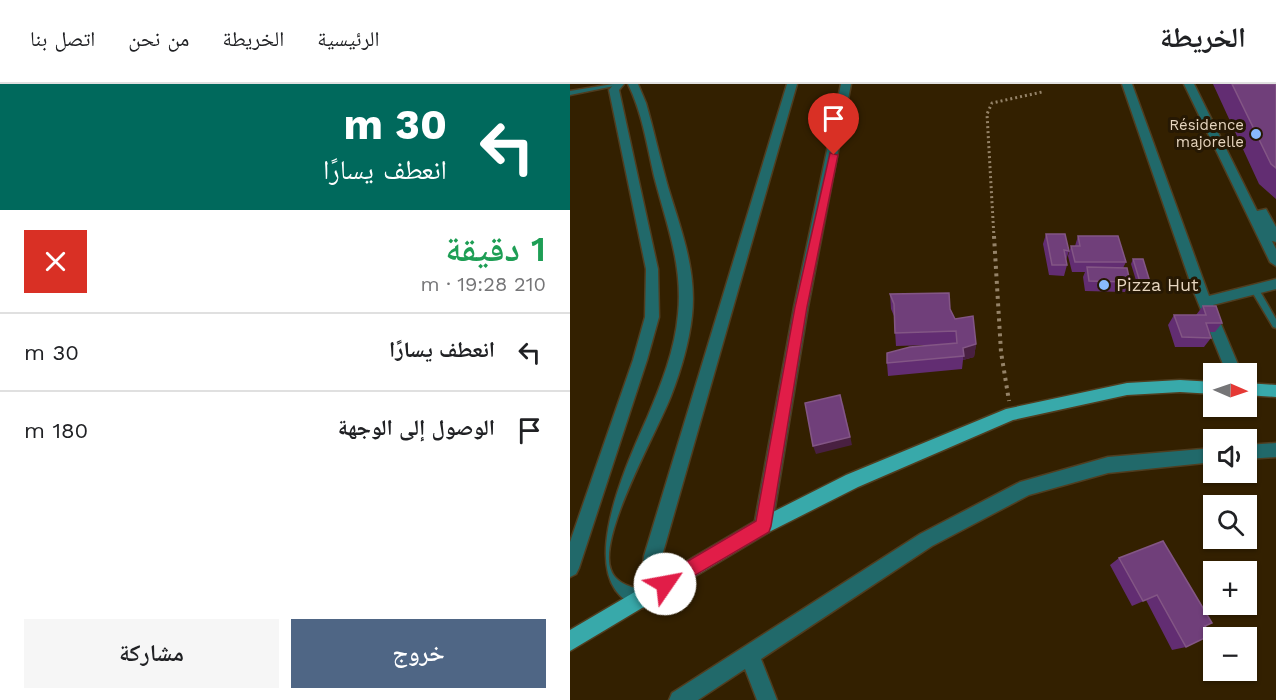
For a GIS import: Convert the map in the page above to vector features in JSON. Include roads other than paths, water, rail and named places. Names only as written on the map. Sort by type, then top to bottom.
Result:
[{"type":"main road","points":[[570,641],[646,597],[699,562],[763,526],[852,482],[1011,414],[1127,389],[1180,386],[1203,387]]},
{"type":"main road","points":[[1257,390],[1276,391]]},
{"type":"street","points":[[633,84],[680,246],[687,295],[681,337],[667,387],[607,522],[600,563],[604,577],[620,593],[646,597],[653,556],[792,84]]},
{"type":"street","points":[[763,526],[801,307],[846,84]]},
{"type":"street","points":[[1127,84],[1206,302],[1231,363]]},
{"type":"street","points":[[1189,84],[1276,262]]},
{"type":"street","points":[[1197,84],[1276,238]]},
{"type":"street","points":[[570,568],[640,360],[652,317],[652,269],[614,90],[618,85]]},
{"type":"street","points":[[1206,302],[1276,284]]},
{"type":"street","points":[[1257,451],[1276,450]]},
{"type":"street","points":[[679,700],[926,540],[1026,488],[1108,465],[1203,456]]},
{"type":"street","points":[[583,524],[607,522]]},
{"type":"street","points":[[749,654],[767,700]]},
{"type":"lane","points":[[570,93],[618,85]]},
{"type":"lane","points":[[1255,290],[1276,325]]},
{"type":"place","name":"Résidence majorelle","points":[[1256,134]]},
{"type":"place","name":"Pizza Hut","points":[[1104,285]]}]
